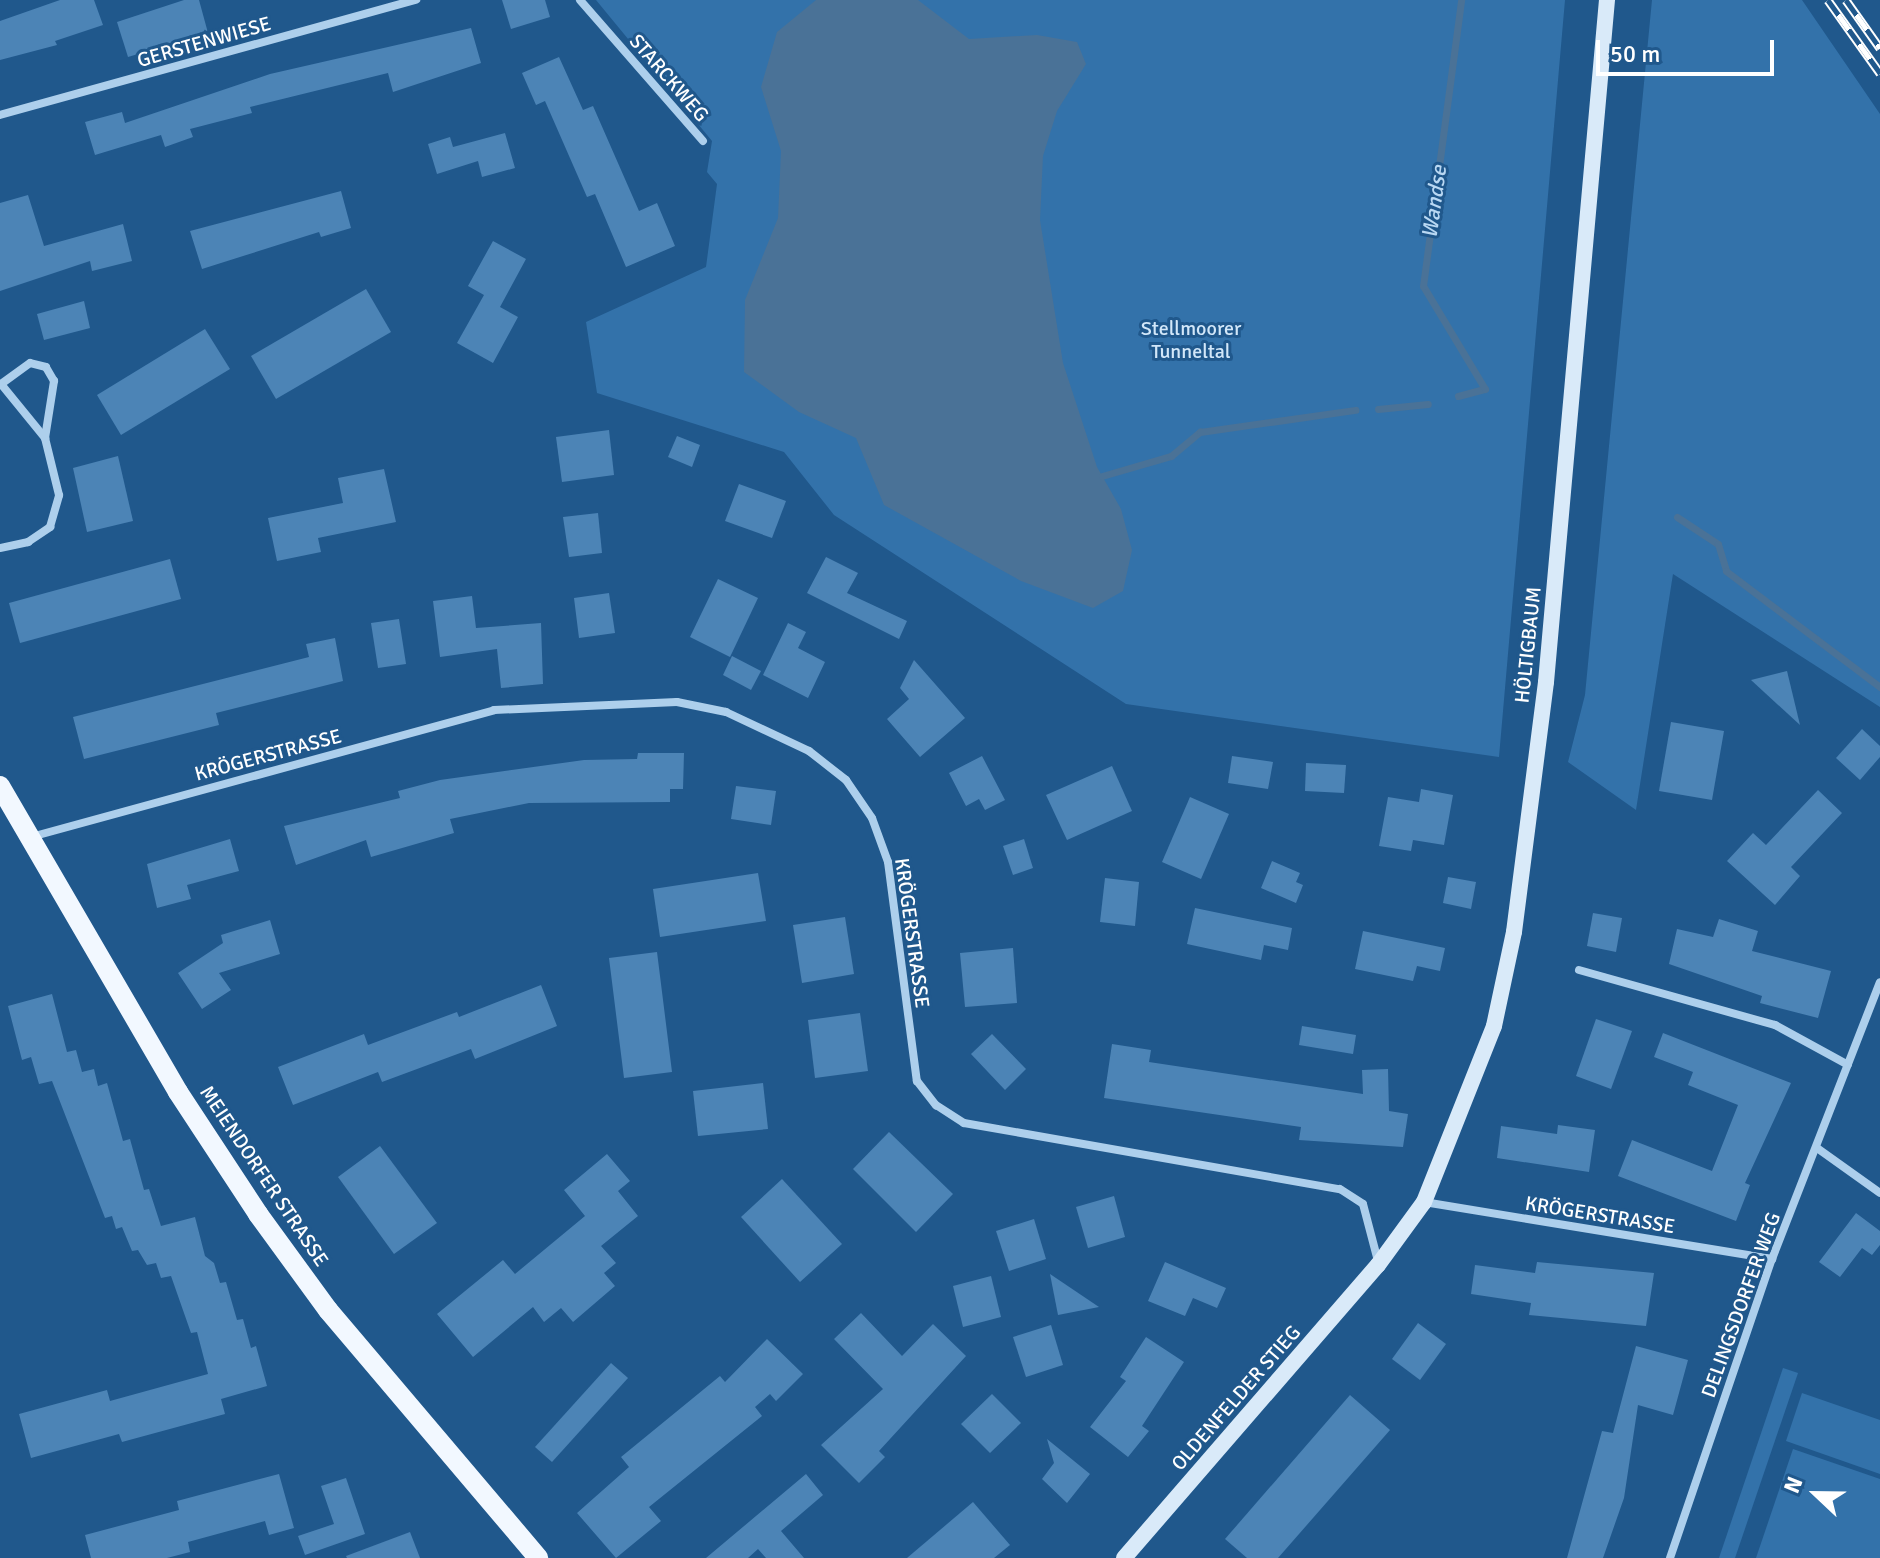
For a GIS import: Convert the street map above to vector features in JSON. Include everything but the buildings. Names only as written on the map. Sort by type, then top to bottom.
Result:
[{"type":"main road","name":"HÖLTIGBAUM","points":[[1378,1265],[1424,1202],[1494,1026],[1514,932],[1546,682],[1607,0]]},
{"type":"main road","name":"MEIENDORFER STRASSE","points":[[0,786],[185,1103],[258,1214],[320,1300],[538,1558]]},
{"type":"main road","name":"OLDENFELDER STIEG","points":[[1124,1558],[1378,1265]]},
{"type":"street","name":"GERSTENWIESE","points":[[0,115],[416,0]]},
{"type":"street","name":"STARCKWEG","points":[[580,0],[703,141]]},
{"type":"street","points":[[0,548],[28,542],[50,527],[59,495],[45,438],[54,381],[46,367],[30,363],[1,382],[45,438]]},
{"type":"street","name":"KRÖGERSTRASSE","points":[[30,837],[494,710],[677,702],[726,712],[809,751],[846,780],[872,818],[888,862],[917,1081],[936,1105],[964,1123],[1340,1189],[1359,1200],[1372,1227],[1378,1265]]},
{"type":"street","points":[[1579,970],[1775,1025],[1848,1065]]},
{"type":"street","name":"DELINGSDORFER WEG","points":[[1670,1558],[1772,1259],[1880,982]]},
{"type":"street","points":[[1817,1148],[1880,1193]]},
{"type":"street","name":"KRÖGERSTRASSE","points":[[1424,1202],[1772,1259]]},
{"type":"green space","name":"Stellmoorer Tunneltal","points":[[596,0],[1565,0],[1499,757],[1126,704],[834,515],[784,452],[597,393],[586,322],[706,267],[717,184],[707,172],[712,141]]},
{"type":"green space","points":[[1652,0],[1802,0],[1880,114],[1880,707],[1673,574],[1636,810],[1568,762],[1585,695]]},
{"type":"green space","points":[[1783,1368],[1798,1373],[1735,1558],[1719,1558]]},
{"type":"green space","points":[[1802,1393],[1880,1420],[1880,1474],[1786,1441]]},
{"type":"green space","points":[[1793,1449],[1880,1479],[1880,1558],[1756,1558]]},
{"type":"shaded area","points":[[816,0],[918,0],[969,39],[1037,35],[1077,42],[1086,64],[1057,111],[1043,156],[1040,220],[1063,363],[1097,467],[1121,509],[1132,550],[1123,591],[1093,608],[1021,581],[884,505],[856,438],[799,412],[744,372],[745,300],[778,218],[781,151],[761,87],[777,32]]},
{"type":"waterway","name":"Wandse","points":[[1458,396],[1485,389],[1423,286],[1461,0]]},
{"type":"waterway","points":[[1378,409],[1428,404]]},
{"type":"waterway","points":[[1102,476],[1171,456],[1200,432],[1355,410]]},
{"type":"waterway","name":"Wandse","points":[[1677,517],[1718,544],[1726,571],[1880,687]]},
{"type":"railway","points":[[1828,0],[1880,73]]},
{"type":"railway","points":[[1846,0],[1880,48]]}]
